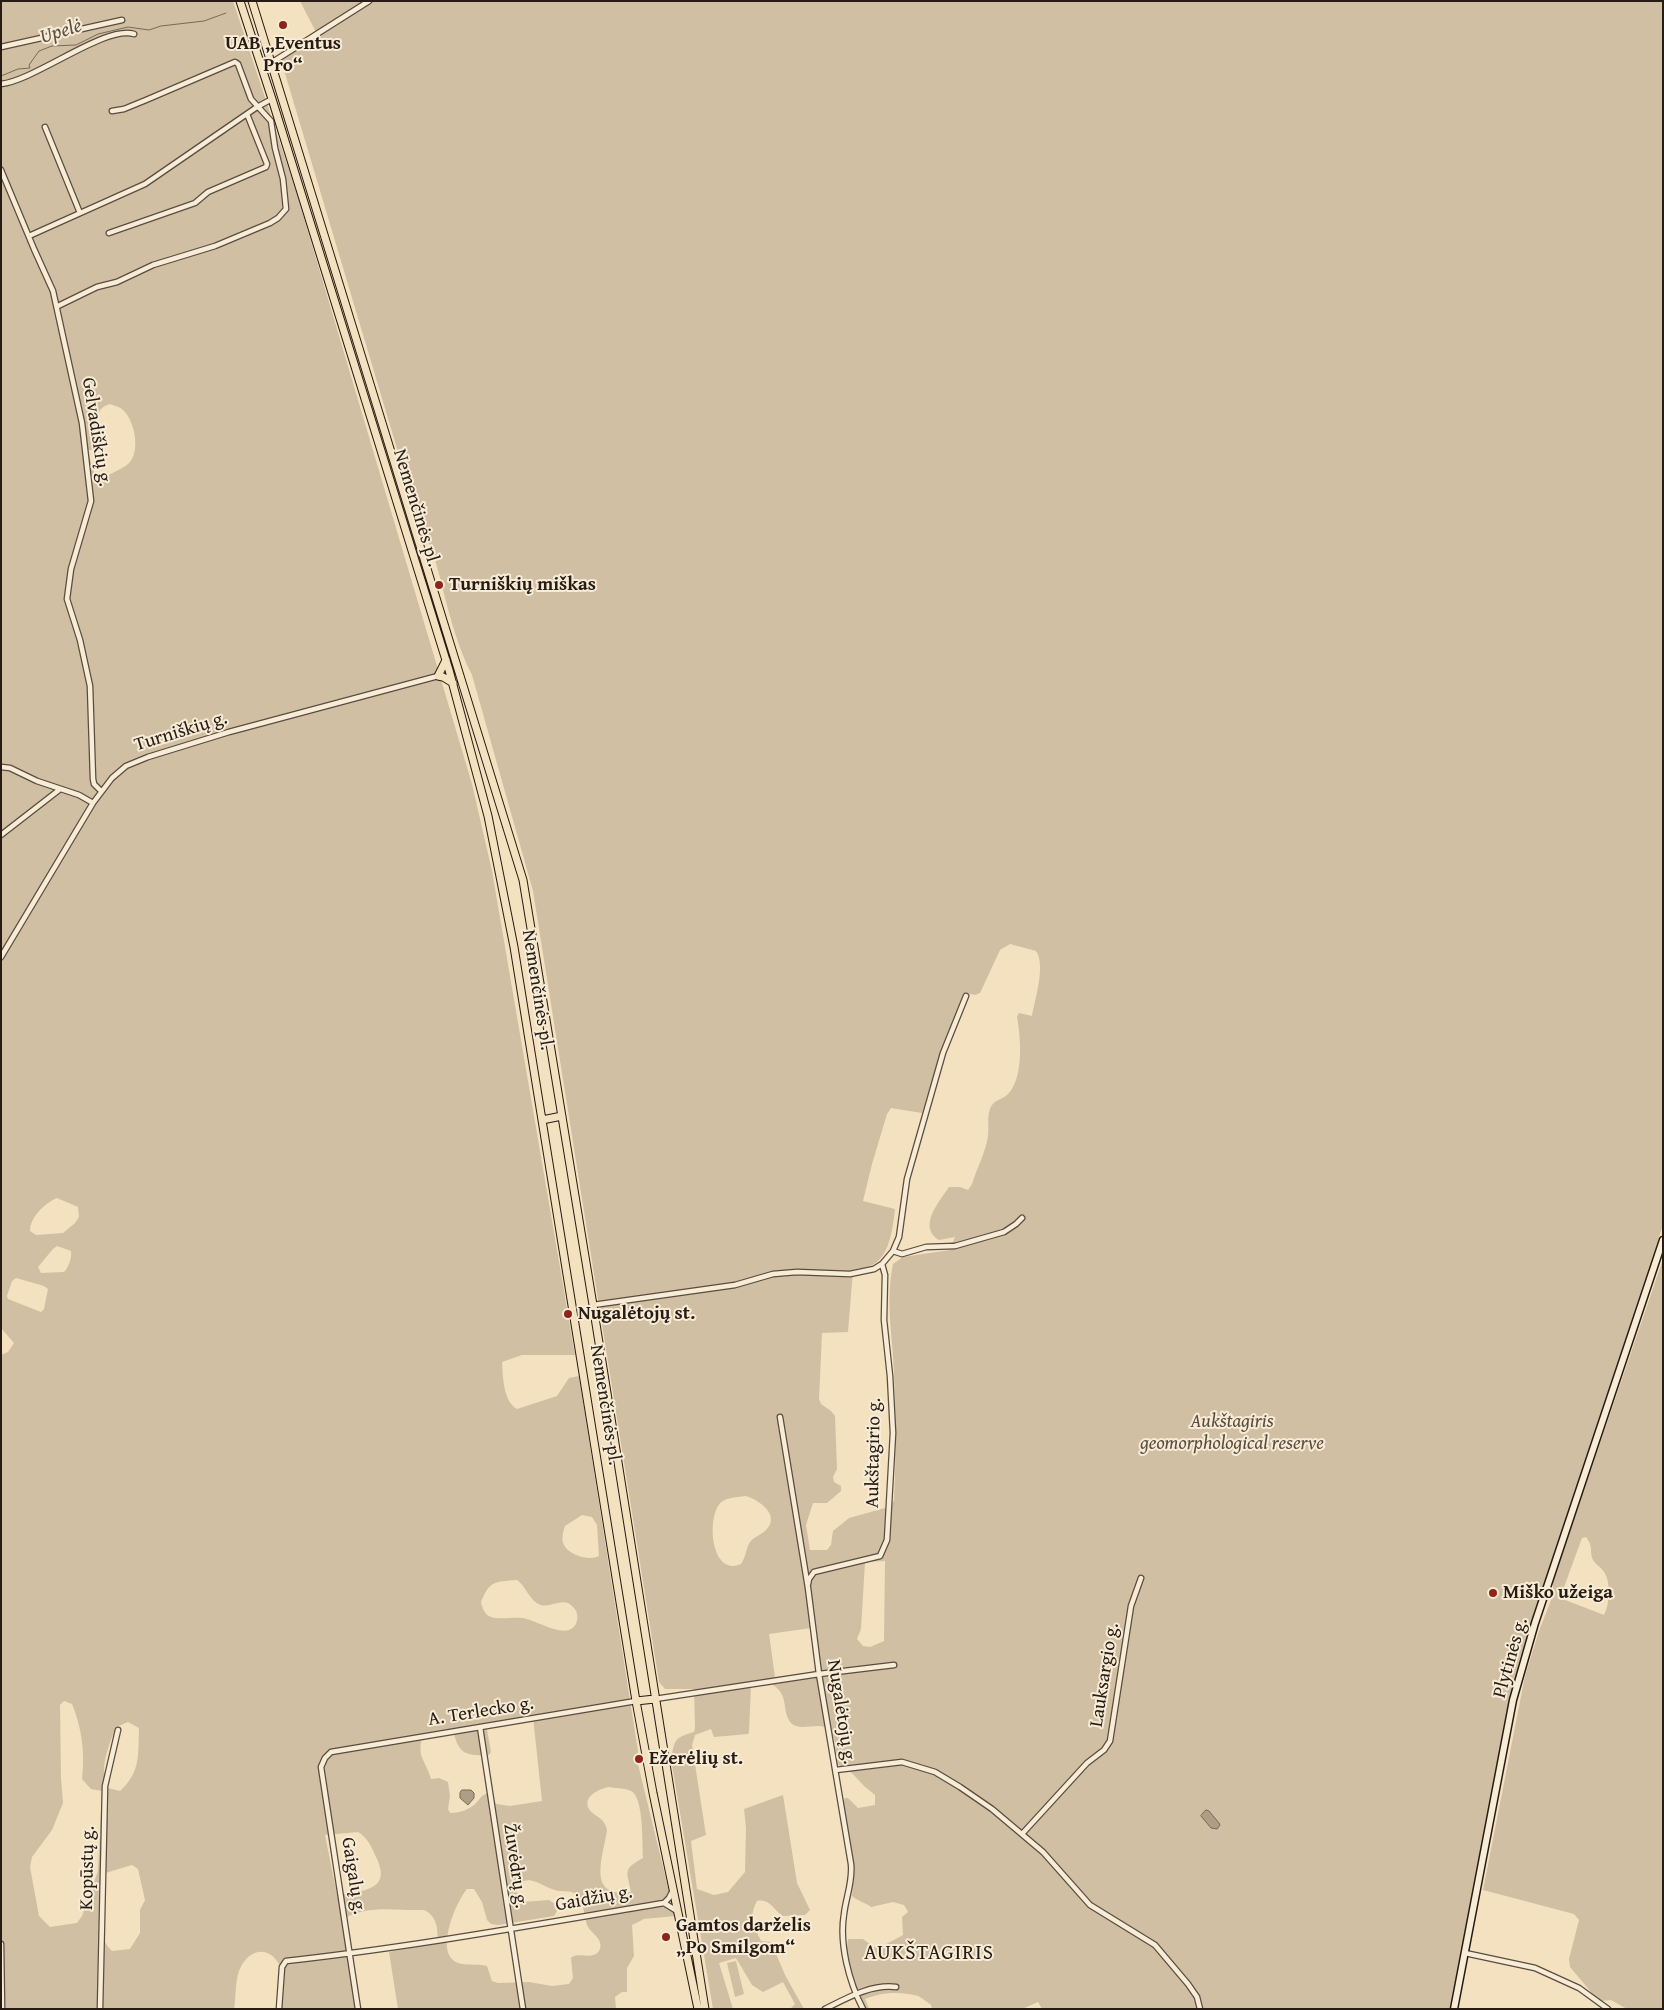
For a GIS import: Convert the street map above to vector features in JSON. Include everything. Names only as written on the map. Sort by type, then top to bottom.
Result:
[{"type":"main road","name":"Nemenčinės pl.","points":[[240,1],[446,659],[469,742],[499,865],[636,1702],[698,2009]]},
{"type":"main road","name":"Nemenčinės pl.","points":[[252,1],[523,880],[705,2009]]},
{"type":"main road","points":[[416,563],[425,560]]},
{"type":"main road","points":[[446,659],[438,676],[443,676],[453,683]]},
{"type":"main road","points":[[469,742],[480,738]]},
{"type":"main road","points":[[542,1120],[562,1116]]},
{"type":"main road","name":"Plytinės g.","points":[[1454,2009],[1520,1674],[1569,1520],[1663,1240]]},
{"type":"main road","points":[[636,1702],[655,1699]]},
{"type":"street","points":[[271,63],[369,1]]},
{"type":"street","points":[[1,47],[122,20]]},
{"type":"street","points":[[1,84],[20,79],[109,36],[126,32],[134,34]]},
{"type":"street","points":[[58,306],[97,286],[117,282],[153,265],[215,246],[270,223],[286,209],[283,179],[275,148],[271,121],[250,99],[238,64],[235,62],[146,100],[112,111]]},
{"type":"street","points":[[29,236],[145,184],[257,107],[272,99]]},
{"type":"street","points":[[109,233],[195,203],[208,192],[266,167],[247,114]]},
{"type":"street","points":[[45,127],[80,213]]},
{"type":"street","name":"Gelvadiškių g.","points":[[1,170],[58,306],[82,423],[91,501],[71,568],[67,604],[80,640],[90,686],[93,779],[94,784],[101,791]]},
{"type":"street","name":"Turniškių g.","points":[[1,957],[93,803],[101,791],[126,766],[148,757],[229,732],[438,676]]},
{"type":"street","points":[[1,767],[10,768],[93,803]]},
{"type":"street","points":[[1,835],[59,790]]},
{"type":"street","points":[[593,1305],[735,1285],[773,1274],[797,1272],[850,1274],[874,1269],[882,1264],[893,1251],[901,1224],[907,1179],[943,1053],[966,996]]},
{"type":"street","points":[[893,1251],[902,1254],[926,1247],[955,1246],[1004,1232],[1022,1218]]},
{"type":"street","name":"Aukštagirio g.","points":[[808,1588],[809,1579],[814,1572],[880,1556],[887,1540],[893,1433],[884,1320],[885,1275],[882,1264]]},
{"type":"street","name":"Nugalėtojų g.","points":[[780,1417],[808,1588],[819,1674],[852,1872],[842,1929],[848,1966],[856,1995],[863,2009]]},
{"type":"street","name":"Lauksargio g.","points":[[1022,1834],[1087,1763],[1104,1750],[1110,1741],[1131,1606],[1141,1578]]},
{"type":"street","points":[[655,1699],[819,1674],[894,1665]]},
{"type":"street","name":"A. Terlecko g.","points":[[331,1752],[636,1702]]},
{"type":"street","name":"Žuvėdrų g.","points":[[480,1727],[523,2009]]},
{"type":"street","name":"Kopūstų g.","points":[[100,2009],[106,1786],[118,1730]]},
{"type":"street","name":"Gaigalų g.","points":[[331,1752],[321,1766],[358,2009]]},
{"type":"street","points":[[836,1770],[902,1762],[935,1772],[992,1809],[1043,1852],[1090,1905],[1143,1936],[1162,1952],[1197,1997],[1200,2009]]},
{"type":"street","points":[[673,1890],[664,1903],[677,1912]]},
{"type":"street","name":"Gaidžių g.","points":[[278,2009],[282,1967],[286,1961],[350,1954],[471,1936],[664,1903]]},
{"type":"street","points":[[1,1944],[2,2009]]},
{"type":"street","points":[[1465,1953],[1535,1968],[1579,1988],[1608,2009]]},
{"type":"street","points":[[825,2009],[879,1987],[896,1987]]},
{"type":"green space","points":[[1,1],[233,1],[296,191],[472,784],[492,871],[575,1355],[522,1355],[502,1362],[506,1395],[517,1409],[557,1396],[569,1378],[579,1376],[638,1751],[637,1760],[675,1916],[644,1919],[632,1925],[634,1956],[627,1968],[627,1992],[622,1992],[615,1997],[616,2009],[398,2009],[389,1952],[438,1942],[437,1928],[432,1916],[424,1910],[383,1909],[363,1911],[343,1919],[356,2009],[280,2009],[284,1985],[282,1971],[273,1957],[261,1952],[249,1957],[239,1971],[234,2009],[1,2009],[1,1355],[8,1352],[14,1343],[1,1328]],"holes":[[[110,404],[123,410],[134,430],[135,445],[132,459],[128,464],[97,481],[87,450],[94,450],[96,423],[100,411]],[[57,1198],[78,1207],[79,1217],[63,1233],[36,1235],[30,1231],[31,1226],[35,1216],[43,1207]],[[57,1246],[71,1251],[70,1262],[64,1272],[41,1273],[38,1267]],[[16,1278],[44,1286],[48,1289],[44,1309],[41,1312],[8,1299],[7,1296],[12,1281]],[[582,1515],[592,1517],[597,1525],[599,1556],[586,1558],[575,1555],[563,1543],[565,1526]],[[517,1580],[534,1601],[541,1605],[566,1602],[576,1612],[577,1621],[573,1628],[560,1630],[528,1619],[495,1618],[489,1616],[484,1611],[481,1602],[487,1590],[498,1582]],[[64,1701],[72,1704],[80,1731],[83,1750],[82,1779],[91,1789],[102,1791],[98,1871],[82,1916],[77,1923],[50,1927],[39,1916],[30,1867],[32,1857],[52,1830],[63,1803],[60,1705]],[[533,1717],[542,1801],[510,1806],[496,1804],[490,1792],[482,1796],[469,1808],[460,1812],[450,1813],[448,1809],[450,1796],[448,1782],[439,1778],[431,1779],[422,1758],[420,1748],[423,1734],[453,1729],[457,1744],[464,1752],[474,1755],[489,1755],[491,1752],[486,1724]],[[128,1722],[139,1728],[135,1770],[132,1777],[120,1791],[108,1788],[110,1780],[104,1770],[116,1727]],[[608,1787],[626,1789],[635,1795],[638,1802],[642,1822],[643,1858],[629,1868],[628,1875],[631,1892],[617,1892],[608,1889],[603,1883],[601,1863],[607,1830],[606,1825],[591,1812],[587,1804],[590,1797],[597,1791]],[[358,1832],[367,1840],[376,1857],[381,1877],[378,1883],[365,1890],[337,1895],[325,1835]],[[132,1865],[138,1869],[145,1900],[140,1910],[140,1933],[130,1949],[112,1951],[106,1944],[100,1925],[102,1874]],[[529,1880],[555,1890],[573,1892],[579,1898],[587,1925],[599,1940],[600,1947],[596,1954],[589,1956],[578,1955],[571,1958],[573,1978],[569,1984],[552,1986],[529,1982],[498,1983],[492,1981],[487,1966],[456,1962],[449,1954],[447,1935],[450,1924],[458,1904],[467,1889],[474,1889],[482,1902],[487,1920],[491,1924],[498,1925],[554,1916],[557,1911],[555,1904],[549,1900],[523,1902],[518,1898],[516,1886],[519,1882]]]},
{"type":"green space","name":"Aukštagiris geomorphological reserve","points":[[300,1],[1663,1],[1663,1225],[1520,1658],[1450,2009],[1042,2009],[1038,2002],[1022,2009],[932,2009],[931,2005],[918,1996],[898,1993],[877,1995],[865,1999],[869,2009],[860,2009],[845,1964],[848,1939],[863,1939],[874,1947],[879,1948],[903,1935],[902,1917],[908,1912],[904,1905],[893,1902],[871,1907],[852,1896],[854,1874],[843,1801],[845,1798],[848,1798],[858,1808],[875,1805],[875,1795],[853,1774],[837,1764],[834,1739],[829,1730],[825,1727],[801,1727],[791,1723],[786,1714],[782,1694],[773,1685],[751,1686],[748,1734],[714,1737],[711,1729],[695,1735],[692,1745],[706,1835],[691,1841],[697,1889],[714,1895],[728,1892],[745,1872],[746,1828],[744,1809],[783,1795],[797,1883],[810,1910],[805,1915],[783,1916],[765,1901],[757,1901],[752,1917],[761,1941],[771,1942],[785,1975],[804,2009],[790,2009],[795,2004],[783,1982],[763,1992],[752,1985],[736,1958],[719,1963],[733,2009],[713,2009],[671,1759],[676,1740],[694,1732],[694,1689],[665,1689],[659,1682],[533,891],[472,675],[456,635],[438,568],[421,529],[281,60],[318,36]],"holes":[[[1010,944],[1036,951],[1040,965],[1039,982],[1032,1016],[1019,1013],[1017,1017],[1020,1036],[1020,1058],[1016,1079],[1007,1095],[991,1106],[987,1142],[972,1184],[968,1190],[960,1187],[949,1187],[932,1214],[930,1228],[933,1235],[939,1240],[955,1237],[950,1250],[903,1257],[893,1264],[890,1306],[895,1406],[894,1501],[885,1508],[849,1518],[833,1531],[831,1545],[827,1550],[810,1550],[806,1525],[813,1503],[827,1503],[841,1491],[841,1486],[834,1482],[833,1477],[837,1469],[835,1416],[821,1404],[819,1399],[822,1333],[848,1332],[853,1270],[870,1266],[878,1261],[887,1248],[895,1209],[863,1201],[887,1114],[891,1108],[922,1113],[945,1042],[963,995],[966,993],[975,995],[980,993],[1000,950]],[[746,1496],[757,1501],[770,1514],[771,1519],[766,1530],[750,1542],[741,1564],[730,1566],[722,1561],[717,1553],[713,1529],[714,1517],[718,1507],[723,1501]],[[885,1561],[884,1641],[870,1647],[863,1646],[857,1639],[861,1629],[865,1562]],[[811,1628],[816,1668],[813,1672],[775,1677],[769,1634]]]},
{"type":"green space","points":[[1663,1259],[1663,2009],[1627,2009],[1611,2000],[1600,2001],[1570,1967],[1569,1959],[1579,1920],[1574,1914],[1483,1890],[1525,1676],[1553,1595],[1553,1582]],"holes":[[[1586,1537],[1591,1546],[1593,1560],[1604,1572],[1608,1581],[1608,1599],[1604,1615],[1560,1598],[1582,1538]]]},
{"type":"green space","points":[[736,1961],[744,1994],[735,1997],[727,1963]]},
{"type":"shaded area","points":[[462,1790],[471,1790],[474,1793],[474,1798],[468,1805],[460,1798]]},
{"type":"shaded area","points":[[1206,1810],[1219,1823],[1220,1825],[1217,1829],[1211,1828],[1201,1816]]},
{"type":"waterway","name":"Upelė","points":[[1,76],[18,69],[30,68],[29,65],[39,51],[52,46],[76,45],[98,34],[128,27],[149,30],[161,26],[204,21],[226,13]]},
{"type":"place","name":"UAB „Eventus Pro“","points":[[283,25]]},
{"type":"place","name":"Turniškių miškas","points":[[439,585]]},
{"type":"place","name":"Nugalėtojų st.","points":[[568,1314]]},
{"type":"place","name":"Miško užeiga","points":[[1493,1593]]},
{"type":"place","name":"Ežerėlių st.","points":[[639,1759]]},
{"type":"place","name":"Gamtos darželis „Po Smilgom“","points":[[666,1937]]},
{"type":"district","name":"AUKŠTAGIRIS","points":[[929,1954]]}]
